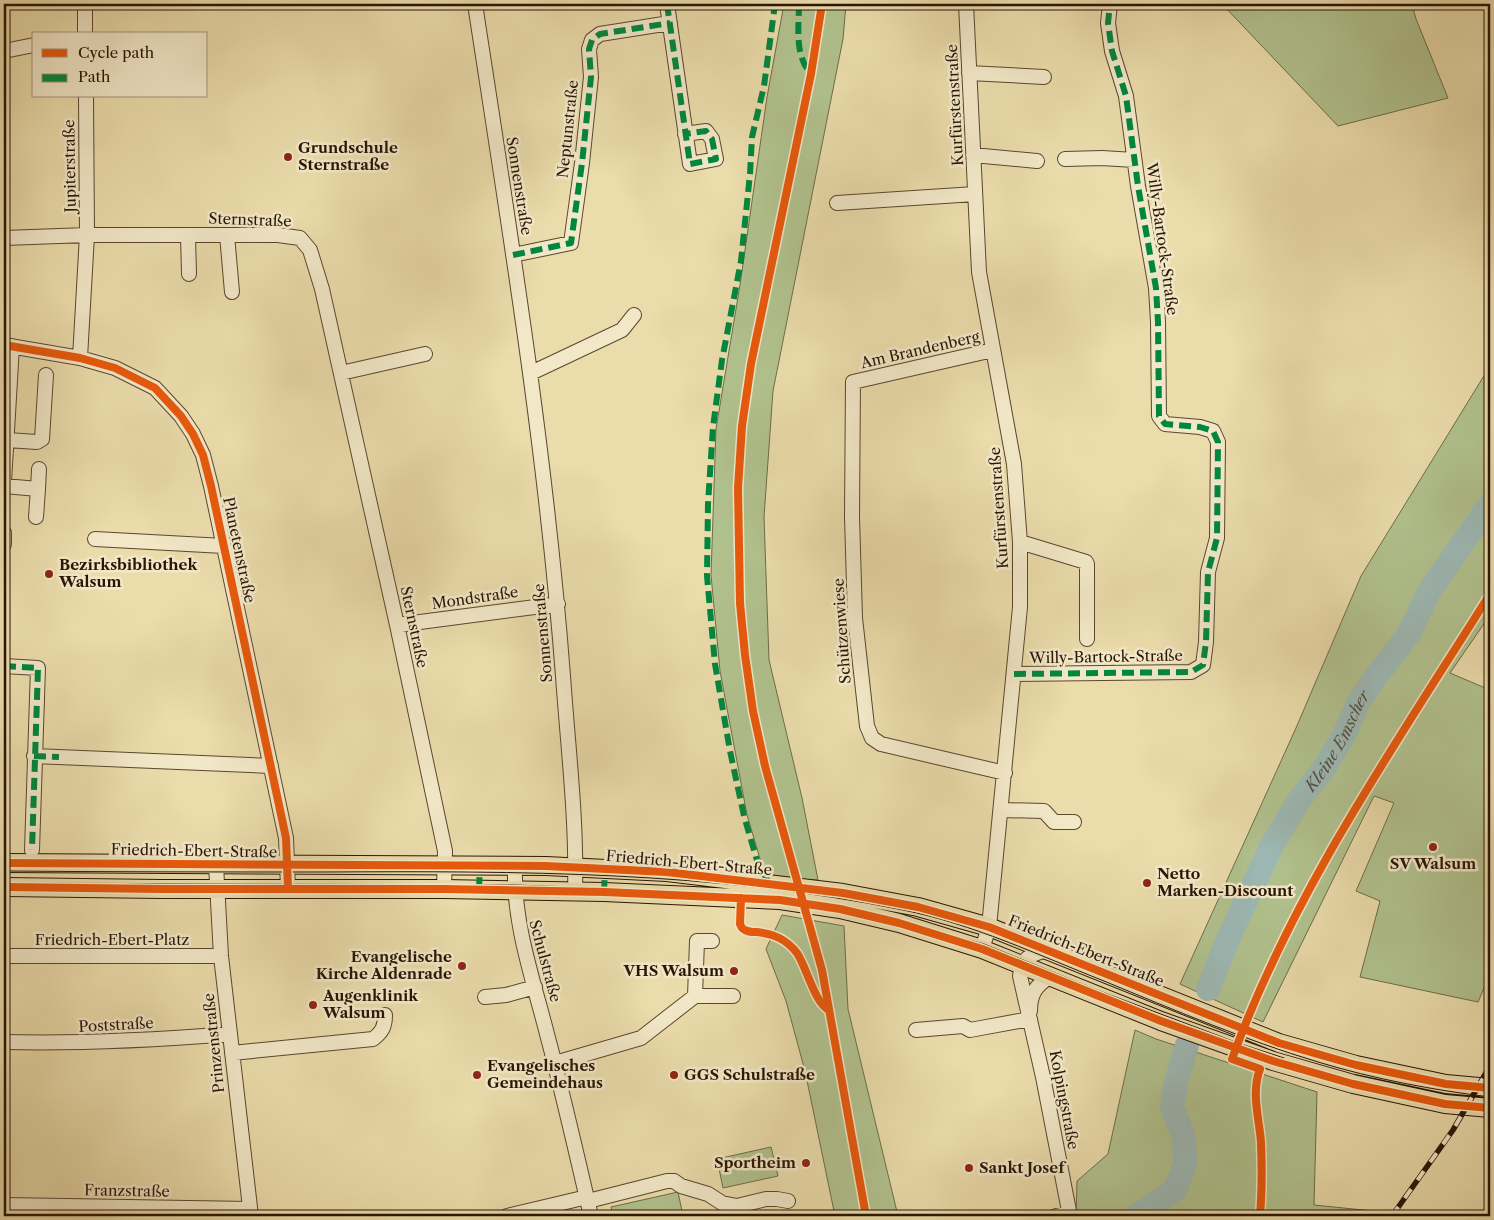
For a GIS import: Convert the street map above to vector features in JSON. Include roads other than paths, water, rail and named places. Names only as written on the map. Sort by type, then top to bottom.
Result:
[{"type":"main road","name":"Friedrich-Ebert-Straße","points":[[4,863],[575,867],[667,872],[842,893],[918,907],[989,927],[1279,1043],[1356,1065],[1446,1084],[1490,1088]]},
{"type":"main road","name":"Friedrich-Ebert-Straße","points":[[4,887],[216,889],[444,888],[780,900],[840,909],[898,923],[982,949],[1161,1021],[1273,1061],[1371,1088],[1445,1104],[1490,1108]]},
{"type":"street","points":[[85,32],[86,4]]},
{"type":"street","name":"Sonnenstraße","points":[[475,4],[531,373],[558,604],[575,840],[574,892]]},
{"type":"street","points":[[667,4],[686,134]]},
{"type":"street","name":"Kurfürstenstraße","points":[[966,4],[979,272],[1014,464],[1020,542],[1020,607],[1005,773],[989,927],[982,949]]},
{"type":"street","name":"Willy-Bartock-Straße","points":[[1014,674],[1191,672],[1202,665],[1206,642],[1208,572],[1217,538],[1218,442],[1213,431],[1200,427],[1164,424],[1159,416],[1156,288],[1134,160],[1126,96],[1112,51],[1108,23],[1110,4]]},
{"type":"street","name":"Neptunstraße","points":[[513,255],[571,243],[591,77],[590,49],[592,40],[600,34],[670,23]]},
{"type":"street","points":[[4,52],[32,45]]},
{"type":"street","points":[[970,73],[1044,77]]},
{"type":"street","name":"Jupiterstraße","points":[[80,358],[87,235],[86,98]]},
{"type":"street","points":[[973,155],[1037,161]]},
{"type":"street","points":[[1066,159],[1102,158],[1134,160]]},
{"type":"street","points":[[837,203],[975,194]]},
{"type":"street","points":[[4,238],[87,235]]},
{"type":"street","name":"Sternstraße","points":[[87,235],[278,235],[300,238],[310,250],[322,289],[341,373],[445,851],[444,888]]},
{"type":"street","points":[[188,235],[189,274]]},
{"type":"street","points":[[227,235],[232,292]]},
{"type":"street","points":[[531,373],[622,330],[634,315]]},
{"type":"street","points":[[4,482],[8,346]]},
{"type":"street","name":"Planetenstraße","points":[[8,346],[80,358],[115,368],[155,388],[181,416],[193,434],[203,455],[211,486],[286,838],[288,888]]},
{"type":"street","name":"Am Brandenberg","points":[[853,382],[994,350]]},
{"type":"street","points":[[341,373],[424,354]]},
{"type":"street","points":[[6,440],[37,442],[42,439],[46,375]]},
{"type":"street","name":"Schützenwiese","points":[[853,382],[852,517],[855,609],[867,726],[872,738],[881,744],[1005,773]]},
{"type":"street","points":[[36,517],[39,468]]},
{"type":"street","points":[[4,486],[38,489]]},
{"type":"street","points":[[4,533],[4,544]]},
{"type":"street","name":"Planetenstraße","points":[[95,539],[224,546]]},
{"type":"street","points":[[1020,542],[1088,564],[1087,639]]},
{"type":"street","name":"Mondstraße","points":[[397,625],[558,604]]},
{"type":"street","points":[[4,666],[38,668],[32,850]]},
{"type":"street","points":[[34,756],[270,766]]},
{"type":"street","points":[[1001,810],[1044,811],[1054,822],[1074,822]]},
{"type":"street","name":"Prinzenstraße","points":[[216,865],[221,956],[251,1212]]},
{"type":"street","name":"Schulstraße","points":[[515,866],[514,890],[517,916],[592,1216]]},
{"type":"street","points":[[695,996],[697,941],[712,942]]},
{"type":"street","points":[[1022,965],[1030,956],[1047,950]]},
{"type":"street","name":"Friedrich-Ebert-Platz","points":[[4,956],[221,956]]},
{"type":"street","name":"Kolpingstraße","points":[[1022,965],[1020,976],[1030,1019],[1065,1215]]},
{"type":"street","name":"Kolpingstraße","points":[[1030,1019],[1030,1001],[1034,990],[1041,982],[1050,977]]},
{"type":"street","points":[[484,998],[506,995],[535,987]]},
{"type":"street","points":[[555,1063],[641,1038],[695,996],[733,996]]},
{"type":"street","points":[[232,1054],[373,1040],[385,1026],[385,1015]]},
{"type":"street","points":[[916,1030],[963,1026],[970,1030],[1030,1019]]},
{"type":"street","name":"Poststraße","points":[[4,1042],[53,1044],[120,1042],[230,1034]]},
{"type":"street","points":[[507,1216],[668,1180],[708,1194],[722,1203],[738,1206],[766,1199],[788,1201]]},
{"type":"street","name":"Franzstraße","points":[[4,1206],[251,1212]]},
{"type":"waterway","name":"Kleine Emscher","points":[[1208,989],[1226,944],[1271,847],[1299,800],[1323,770],[1344,735],[1358,703],[1411,630],[1428,593],[1490,504]]},
{"type":"waterway","name":"Kleine Emscher","points":[[1137,1216],[1175,1190],[1185,1165],[1184,1137],[1172,1107],[1176,1082],[1187,1045]]},
{"type":"tram line","points":[[4,871],[543,873],[688,881],[760,887],[832,897],[903,910],[955,923],[1030,951],[1210,1024],[1318,1062],[1360,1074],[1404,1083],[1490,1097]]},
{"type":"tram line","points":[[4,883],[514,885],[781,897]]},
{"type":"tram line","points":[[813,902],[880,915],[984,944],[1097,990],[1238,1043],[1284,1058]]},
{"type":"railway","points":[[1392,1216],[1453,1130],[1490,1066]]},
{"type":"place","name":"Grundschule Sternstraße","points":[[288,157]]},
{"type":"place","name":"Bezirksbibliothek Walsum","points":[[49,574]]},
{"type":"place","name":"SV Walsum","points":[[1433,847]]},
{"type":"place","name":"Netto Marken-Discount","points":[[1147,883]]},
{"type":"place","name":"Evangelische Kirche Aldenrade","points":[[462,966]]},
{"type":"place","name":"VHS Walsum","points":[[734,971]]},
{"type":"place","name":"Augenklinik Walsum","points":[[313,1005]]},
{"type":"place","name":"Evangelisches Gemeindehaus","points":[[477,1075]]},
{"type":"place","name":"GGS Schulstraße","points":[[674,1075]]},
{"type":"place","name":"Sportheim","points":[[806,1163]]},
{"type":"place","name":"Sankt Josef","points":[[969,1168]]}]
